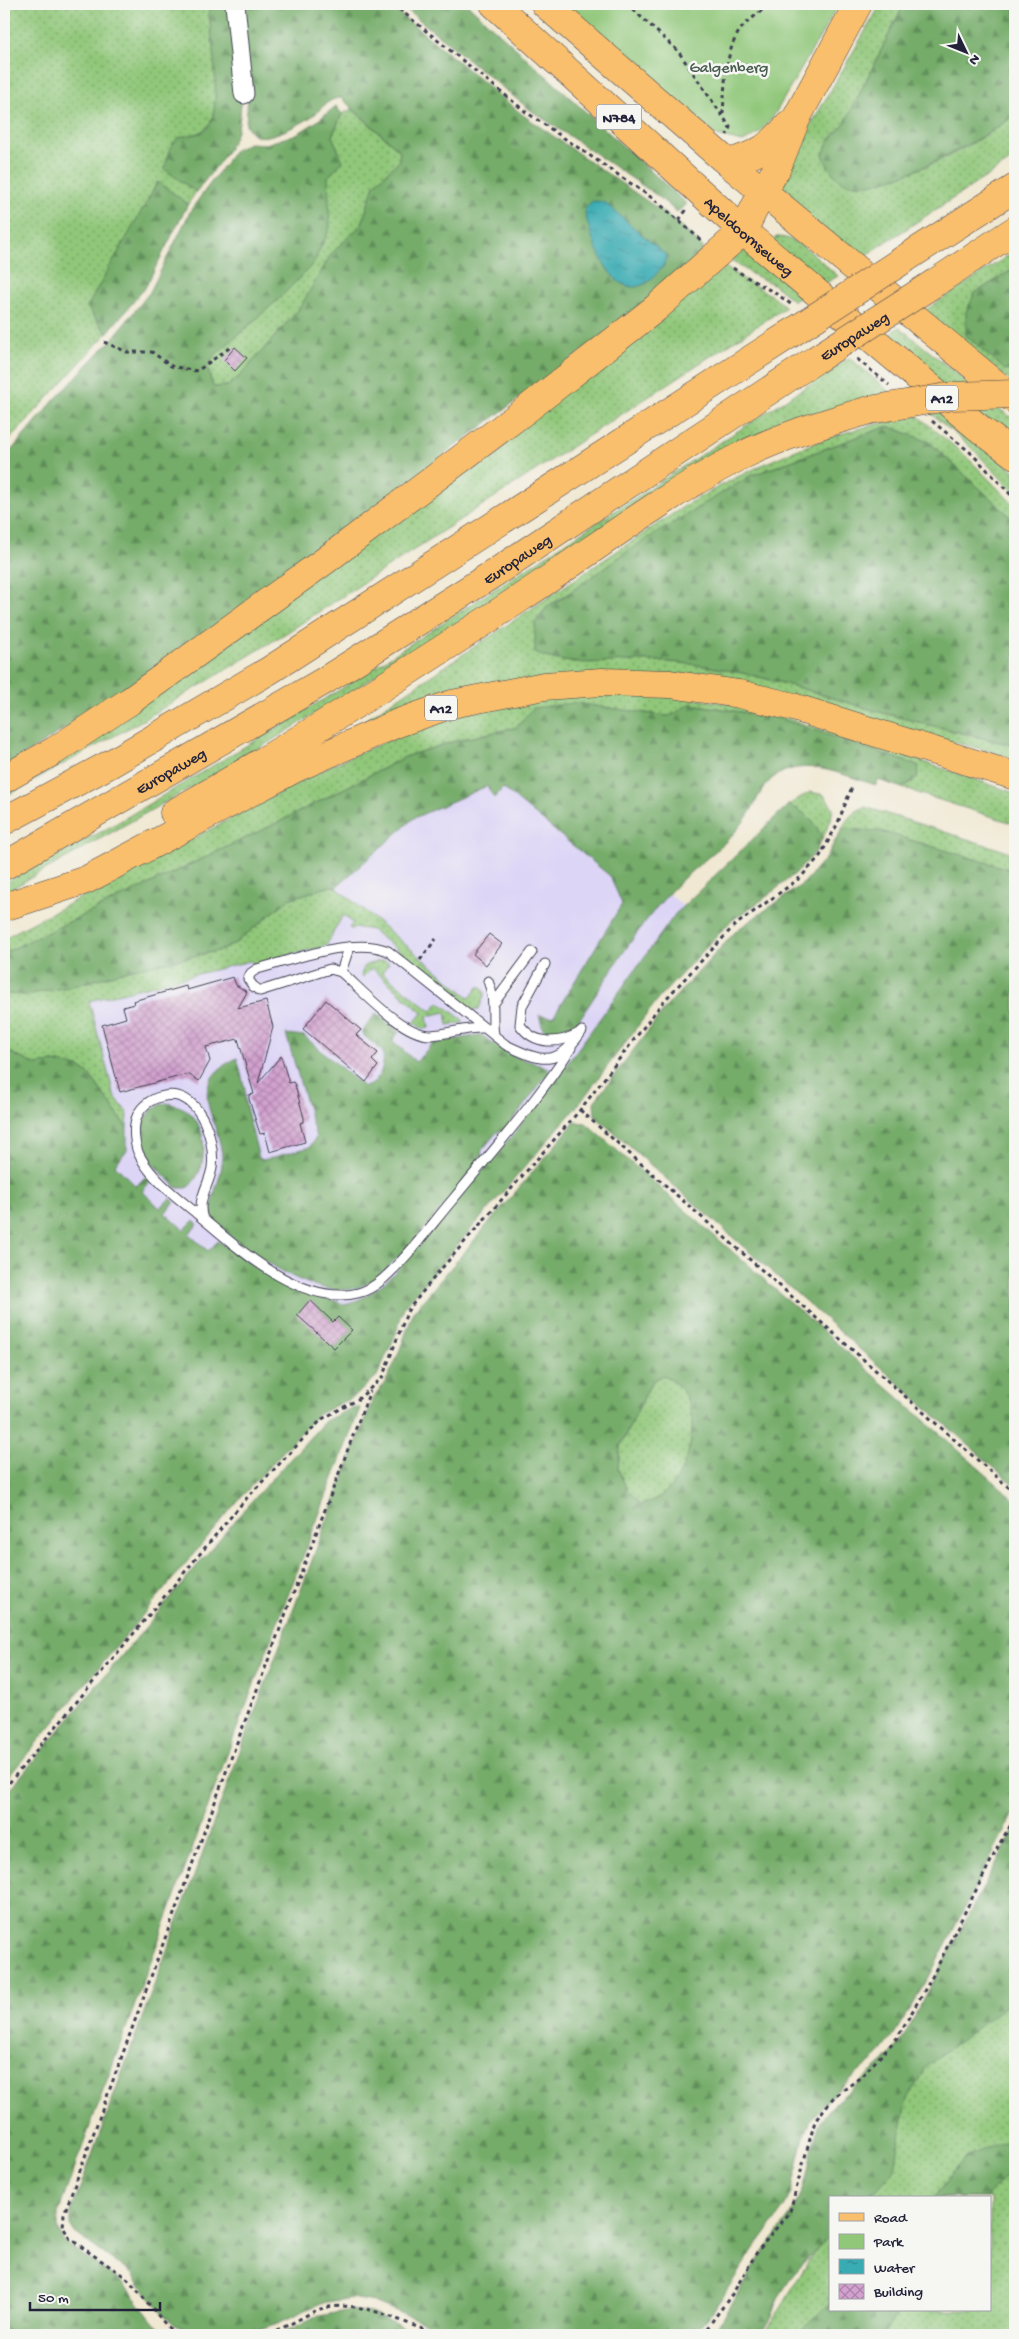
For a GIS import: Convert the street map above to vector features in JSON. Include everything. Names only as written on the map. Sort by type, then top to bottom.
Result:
[{"type":"main road","name":"Apeldoornseweg","points":[[494,4],[743,231],[980,429],[1015,455]]},
{"type":"main road","name":"N784","points":[[545,4],[729,163],[1015,400]]},
{"type":"main road","points":[[4,779],[54,751],[130,701],[326,560],[527,409],[641,320],[743,231],[776,170],[797,116],[858,4]]},
{"type":"main road","points":[[729,163],[759,153],[773,143],[797,116]]},
{"type":"main road","points":[[4,822],[110,764],[270,670],[1015,188]]},
{"type":"main road","name":"Europaweg","points":[[4,866],[332,676],[496,572],[1015,230]]},
{"type":"main road","name":"A12","points":[[4,906],[195,801],[323,723],[518,600],[678,492],[738,458],[786,438],[870,410],[953,396],[1015,394]]},
{"type":"main road","name":"A12","points":[[4,906],[86,880],[296,768],[398,723],[452,704],[544,686],[602,682],[670,684],[739,694],[807,711],[1015,776]]},
{"type":"street","points":[[234,4],[244,94]]},
{"type":"lane","points":[[485,1028],[471,1028],[431,1035],[418,1033],[401,1023],[341,972],[330,969],[260,991],[248,979],[251,973],[257,969],[349,948],[376,946],[388,951],[494,1035],[506,1045],[538,1058],[562,1055],[571,1048]]},
{"type":"lane","points":[[341,972],[349,948]]},
{"type":"lane","points":[[494,1035],[492,1012],[494,1003],[532,952]]},
{"type":"lane","points":[[203,1219],[200,1204],[212,1167],[212,1153],[205,1123],[198,1109],[188,1101],[177,1096],[159,1097],[140,1109],[136,1118],[137,1150],[151,1172],[203,1219],[247,1256],[292,1282],[307,1288],[337,1295],[359,1293],[371,1288],[395,1267],[510,1131],[548,1083],[582,1032],[569,1039],[541,1041],[533,1038],[520,1025],[522,1006],[545,964]]},
{"type":"lane","points":[[488,981],[494,1003]]},
{"type":"path","points":[[394,4],[526,112],[655,200],[679,220]]},
{"type":"path","points":[[627,4],[678,51],[723,115],[727,67],[733,43],[746,23],[769,4]]},
{"type":"path","points":[[104,342],[127,352],[152,352],[171,366],[197,371],[232,346]]},
{"type":"path","points":[[4,1789],[244,1501],[322,1419],[370,1391],[382,1378],[408,1310],[441,1269],[580,1110],[663,1002],[727,933],[800,878],[820,856],[837,826],[852,788]]},
{"type":"path","points":[[422,958],[436,939]]},
{"type":"path","points":[[580,1110],[1015,1493]]},
{"type":"path","points":[[185,2335],[172,2331],[128,2279],[70,2239],[63,2227],[64,2214],[233,1753],[370,1391]]},
{"type":"path","points":[[702,2335],[733,2293],[757,2252],[790,2211],[815,2121],[833,2098],[861,2077],[897,2038],[931,1979],[1015,1818]]},
{"type":"path","points":[[261,2335],[284,2328],[322,2308],[342,2306],[374,2310],[424,2331],[442,2335]]},
{"type":"shaded area","points":[[510,757],[689,911],[329,1367],[79,1139],[56,977]]},
{"type":"green space","points":[[4,4],[208,4],[215,58],[216,99],[215,112],[208,126],[204,130],[184,136],[164,168],[196,192],[188,204],[157,182],[92,315],[107,333],[4,446]]},
{"type":"green space","points":[[208,4],[231,4],[241,85],[241,102],[237,131],[230,147],[196,192],[164,169],[170,150],[176,140],[203,131],[212,119],[215,105],[215,69]]},
{"type":"green space","points":[[239,4],[388,4],[523,115],[670,217],[703,247],[700,260],[691,270],[136,685],[4,767],[4,459],[57,397],[113,338],[150,292],[192,208],[235,150],[249,143],[266,144],[297,134],[336,106],[342,114],[332,136],[343,161],[328,177],[330,228],[313,264],[280,298],[215,355],[207,367],[213,387],[228,386],[239,377],[299,309],[332,253],[362,224],[374,185],[399,161],[400,151],[341,98],[330,101],[310,118],[287,130],[270,136],[257,136],[246,125],[248,94]],"holes":[[[665,265],[646,284],[633,284],[618,280],[606,267]]]},
{"type":"green space","points":[[400,4],[467,4],[687,204],[677,212],[655,194],[529,109]]},
{"type":"green space","name":"Galgenberg","points":[[563,4],[839,4],[773,117],[759,133],[743,142],[717,136]]},
{"type":"green space","points":[[881,4],[904,4],[845,123],[828,142],[823,155],[850,184],[872,182],[894,177],[937,162],[978,140],[1015,115],[1015,158],[860,259],[774,188]]},
{"type":"green space","points":[[904,4],[1015,4],[1015,115],[981,137],[912,172],[889,180],[868,184],[851,184],[836,177],[827,165],[823,155],[828,142],[845,123]]},
{"type":"green space","points":[[352,109],[400,151],[399,161],[374,185],[362,224],[333,253],[299,309],[239,377],[228,386],[213,387],[207,367],[215,355],[280,298],[327,177],[343,161],[332,136],[342,114]]},
{"type":"green space","points":[[158,182],[188,204],[145,288],[107,333],[87,307]]},
{"type":"green space","points":[[776,237],[785,238],[801,245],[838,276],[821,286],[773,243]]},
{"type":"green space","points":[[743,243],[804,295],[794,301],[773,284],[753,275],[727,257]]},
{"type":"green space","points":[[1015,251],[1015,268],[975,293],[1005,370],[1015,372],[1015,385],[924,311]]},
{"type":"green space","points":[[719,262],[786,307],[288,632],[145,719],[4,797],[4,790]]},
{"type":"green space","points":[[1015,268],[1015,372],[1005,370],[966,335],[966,312],[975,293]]},
{"type":"green space","points":[[899,327],[972,386],[945,388],[884,338]]},
{"type":"green space","points":[[850,358],[894,396],[654,494],[346,695],[240,760],[4,893],[4,883],[112,826],[341,689]]},
{"type":"green space","points":[[998,408],[1015,420],[1015,440],[971,410]]},
{"type":"green space","points":[[945,412],[1015,471],[1015,493],[974,450],[930,413]]},
{"type":"green space","points":[[918,416],[967,457],[1015,506],[1015,521],[929,442],[888,426],[750,476],[547,607],[536,623],[535,653],[564,661],[594,663],[663,661],[722,669],[794,686],[883,713],[1015,746],[1015,759],[978,748],[671,674],[344,734],[689,503],[772,460],[828,438],[857,429]]},
{"type":"green space","points":[[888,426],[929,442],[1015,521],[1015,746],[883,713],[776,681],[722,669],[655,661],[594,663],[564,661],[535,653],[535,623],[547,607],[635,546],[750,476]]},
{"type":"green space","points":[[551,694],[660,694],[752,707],[1015,793],[1015,824],[902,788],[917,778],[919,766],[778,718],[692,704],[667,716],[574,703],[524,718],[517,727],[455,741],[407,756],[273,825],[4,953],[4,938],[330,766],[396,737],[454,715]]},
{"type":"green space","points":[[574,703],[667,716],[691,704],[778,718],[919,766],[917,778],[902,788],[878,780],[876,785],[818,768],[794,768],[775,776],[764,787],[749,814],[736,831],[688,874],[657,907],[632,940],[575,1026],[560,1034],[543,1029],[539,1015],[553,1017],[622,904],[610,876],[503,788],[494,798],[487,786],[414,818],[336,887],[331,886],[289,899],[237,942],[222,950],[129,970],[77,985],[27,995],[4,994],[4,953],[273,825],[407,756],[455,741],[517,727],[533,708]]},
{"type":"green space","points":[[810,792],[824,795],[833,808],[831,820],[822,839],[817,828],[809,818],[788,805]]},
{"type":"green space","points":[[788,805],[804,814],[820,833],[822,839],[815,853],[797,872],[765,898],[731,921],[659,998],[579,1104],[404,1307],[395,1336],[377,1376],[355,1396],[317,1415],[241,1497],[4,1782],[4,1050],[36,1065],[54,1062],[79,1067],[90,1075],[127,1128],[127,1150],[115,1165],[136,1186],[146,1176],[151,1181],[142,1191],[160,1208],[170,1198],[175,1202],[165,1213],[184,1230],[194,1220],[198,1224],[189,1234],[208,1251],[218,1241],[282,1282],[310,1294],[345,1305],[361,1299],[374,1291],[398,1269],[515,1132],[559,1075],[676,913]]},
{"type":"green space","points":[[865,807],[1015,854],[1015,871],[880,831],[842,829],[851,815]]},
{"type":"green space","points":[[842,829],[880,831],[1015,871],[1015,1486],[595,1116],[594,1102],[667,1006],[737,930],[804,883],[825,859]]},
{"type":"green space","points":[[331,886],[336,887],[470,998],[478,987],[482,987],[485,993],[479,1009],[473,1010],[372,930],[349,928],[353,923],[343,915],[326,946],[254,964],[250,961],[89,1001],[114,1095],[128,1114],[127,1128],[90,1075],[79,1067],[54,1062],[36,1065],[4,1050],[4,994],[27,995],[77,985],[129,970],[222,950],[237,942],[289,899]]},
{"type":"green space","points":[[384,960],[389,963],[382,972],[431,1011],[439,1002],[463,1020],[463,1023],[448,1025],[446,1012],[427,1016],[429,1028],[423,1029],[414,1023],[422,1013],[372,968],[363,977],[361,975],[365,965]]},
{"type":"green space","points":[[376,1013],[399,1032],[392,1040],[416,1062],[433,1043],[481,1035],[508,1054],[548,1068],[549,1072],[505,1131],[497,1132],[482,1150],[480,1161],[439,1212],[403,1252],[386,1269],[370,1281],[356,1288],[336,1290],[304,1282],[277,1268],[235,1240],[213,1220],[213,1199],[222,1163],[221,1148],[208,1106],[207,1093],[210,1080],[220,1069],[237,1058],[245,1089],[245,1103],[259,1158],[263,1160],[310,1147],[316,1137],[286,1034],[304,1036],[364,1087],[374,1082],[380,1074],[383,1063],[383,1052],[361,1033]]},
{"type":"green space","points":[[167,1103],[189,1112],[201,1131],[204,1152],[202,1162],[194,1181],[187,1188],[177,1188],[160,1171],[148,1158],[144,1145],[143,1129],[148,1115],[159,1105]]},
{"type":"green space","points":[[575,1122],[586,1123],[1015,1500],[1015,1810],[929,1977],[893,2036],[878,2056],[832,2095],[811,2119],[803,2141],[791,2192],[784,2208],[753,2250],[713,2311],[692,2335],[455,2335],[374,2302],[352,2298],[321,2303],[278,2323],[244,2335],[197,2333],[175,2325],[162,2313],[132,2274],[75,2233],[70,2225],[70,2215],[238,1756],[373,1399],[386,1381],[396,1360],[414,1311]],"holes":[[[664,1375],[683,1390],[689,1405],[692,1418],[690,1445],[681,1471],[674,1483],[664,1494],[642,1505],[627,1490],[618,1469],[620,1446],[652,1381]]]},
{"type":"green space","points":[[664,1375],[680,1388],[689,1405],[692,1418],[690,1445],[687,1459],[674,1483],[664,1494],[642,1505],[627,1490],[618,1469],[620,1446],[652,1381]]},
{"type":"green space","points":[[354,1407],[360,1408],[228,1752],[58,2213],[58,2229],[64,2242],[123,2283],[154,2323],[168,2335],[4,2335],[4,1796],[248,1505],[325,1421]]},
{"type":"green space","points":[[1015,1828],[1015,1999],[925,2067],[905,2106],[895,2169],[871,2196],[829,2196],[829,2236],[793,2275],[778,2298],[772,2317],[761,2335],[709,2335],[723,2319],[759,2257],[791,2215],[806,2180],[813,2144],[820,2122],[836,2102],[884,2062],[901,2042]]},
{"type":"green space","points":[[1015,1850],[1015,2335],[764,2335],[829,2228],[829,2312],[992,2312],[992,2196],[848,2196]]},
{"type":"green space","points":[[1015,2138],[1015,2170],[987,2196],[935,2196],[967,2156]]},
{"type":"green space","points":[[829,2303],[829,2312],[900,2312],[883,2335],[797,2335]]},
{"type":"green space","points":[[351,2310],[371,2313],[421,2335],[279,2335],[314,2317]]},
{"type":"water","points":[[593,201],[604,202],[667,256],[665,263],[657,273],[640,286],[630,287],[620,283],[605,264],[594,241],[585,213]]},
{"type":"building","points":[[235,347],[247,358],[235,371],[224,360]]},
{"type":"building","points":[[489,934],[502,944],[486,965],[473,954]]},
{"type":"building","points":[[233,977],[236,985],[247,992],[238,1008],[266,1001],[273,1027],[258,1083],[281,1056],[289,1083],[293,1082],[295,1085],[304,1118],[304,1122],[300,1123],[305,1142],[270,1152],[265,1133],[260,1134],[249,1099],[249,1095],[254,1094],[238,1039],[206,1047],[210,1061],[199,1081],[188,1074],[120,1092],[102,1025],[126,1018],[123,1007],[134,1004],[133,1001],[186,986],[187,990]]},
{"type":"building","points":[[326,1000],[361,1030],[356,1035],[378,1053],[372,1060],[378,1066],[366,1082],[303,1029]]},
{"type":"building","points":[[310,1300],[333,1322],[338,1317],[352,1330],[334,1348],[297,1315]]}]
